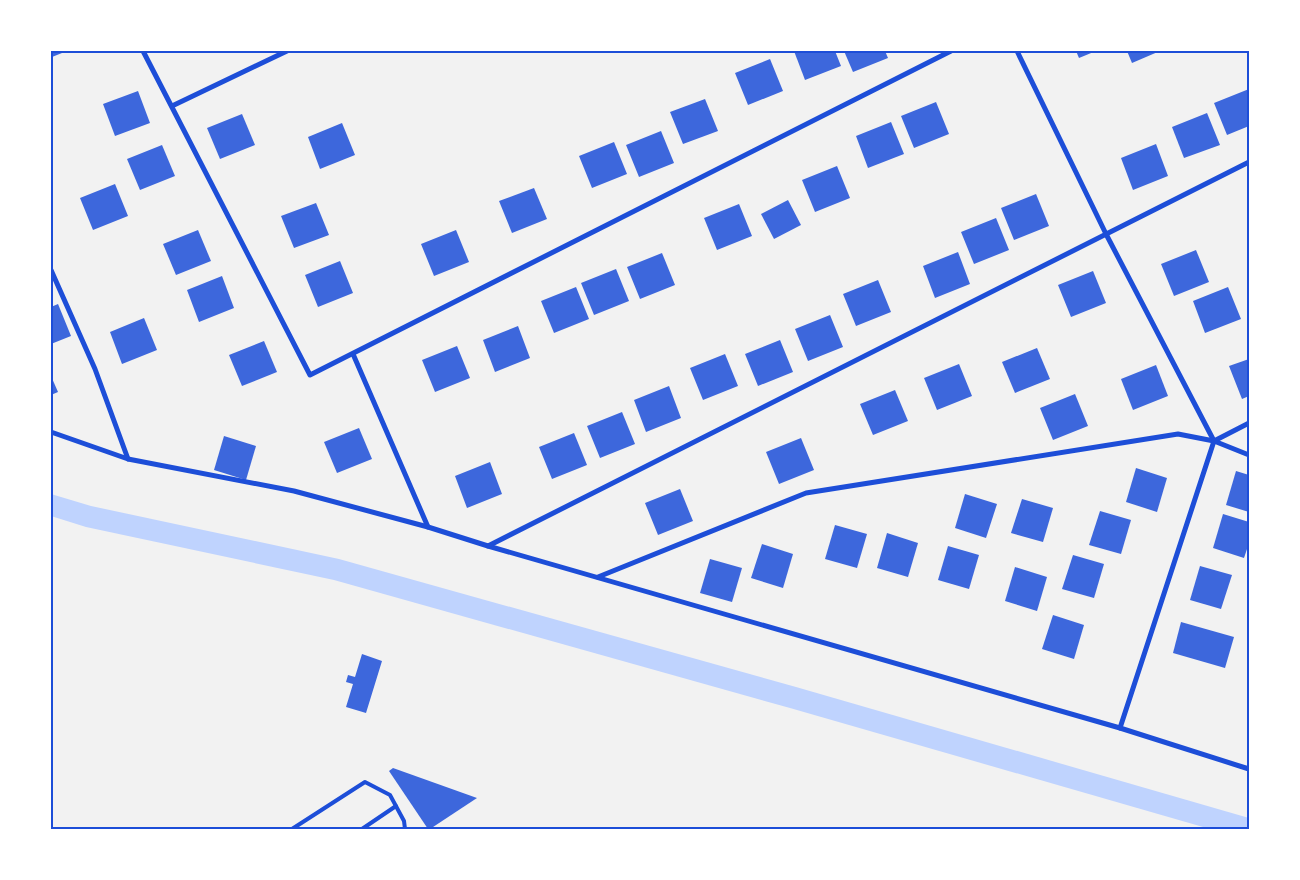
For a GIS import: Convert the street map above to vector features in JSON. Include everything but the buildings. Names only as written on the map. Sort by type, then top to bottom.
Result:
[{"type":"street","points":[[143,51],[310,375],[951,51]]},
{"type":"street","points":[[172,106],[287,51]]},
{"type":"street","points":[[1017,51],[1106,234],[1214,441]]},
{"type":"street","points":[[488,546],[1249,162]]},
{"type":"street","points":[[51,270],[95,369],[128,459]]},
{"type":"street","points":[[353,354],[428,527]]},
{"type":"street","points":[[1120,728],[1214,441],[1249,423]]},
{"type":"street","points":[[51,432],[128,459],[294,491],[428,527],[488,546],[1120,728],[1249,769]]},
{"type":"street","points":[[598,577],[806,492],[1178,434],[1214,441],[1249,455]]},
{"type":"lane","points":[[292,829],[365,782],[390,795],[404,821],[404,829]]},
{"type":"lane","points":[[362,829],[396,806]]},
{"type":"water","points":[[51,494],[91,506],[339,559],[796,687],[1249,818],[1249,829],[1210,829],[790,708],[334,580],[86,527],[51,516]]}]
